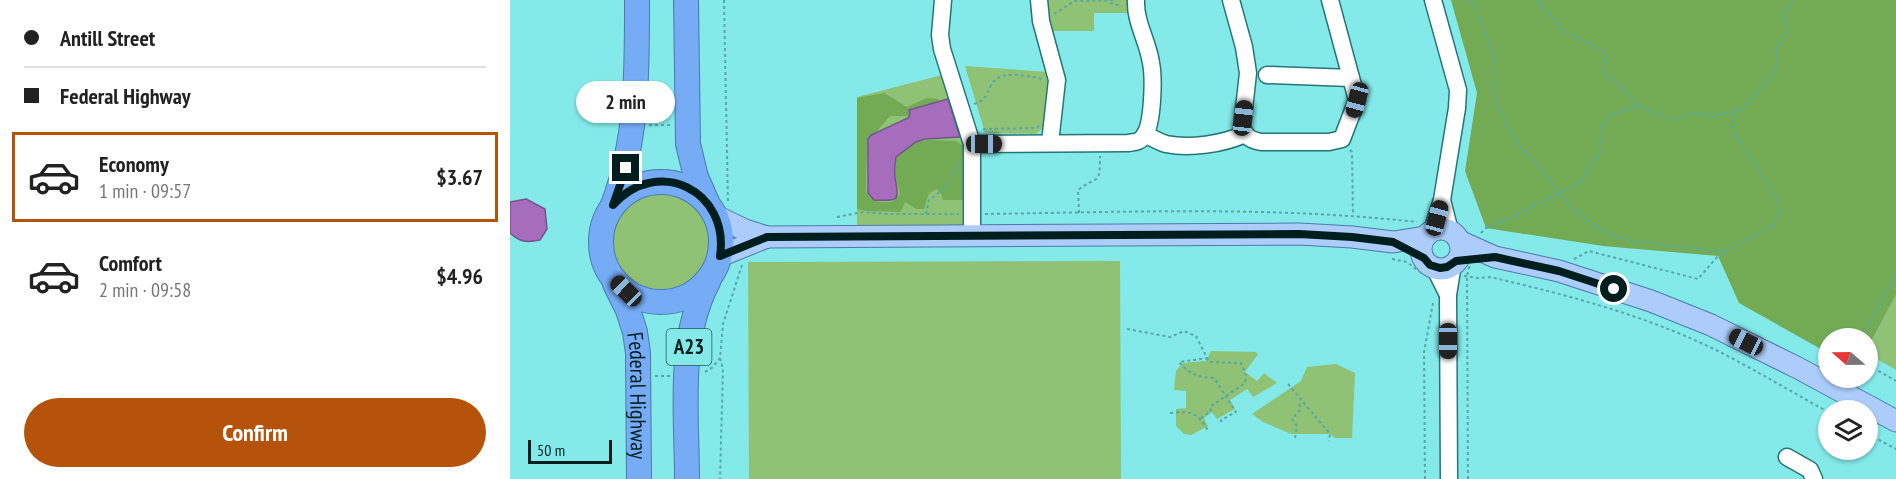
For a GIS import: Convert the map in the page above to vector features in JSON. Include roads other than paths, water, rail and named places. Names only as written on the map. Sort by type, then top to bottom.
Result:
[{"type":"highway","name":"A23","points":[[637,0],[634,124],[626,168],[605,208],[601,243],[607,280],[634,296],[653,302],[663,302],[689,296],[705,283],[716,265]]},
{"type":"highway","name":"A23","points":[[686,0],[686,125],[691,160],[717,210],[721,236],[716,265],[695,312],[688,354],[693,375],[687,479]]},
{"type":"highway","points":[[605,208],[639,185],[659,181],[680,184],[717,210]]},
{"type":"highway","name":"Federal Highway","points":[[607,280],[628,310],[635,332],[639,479]]},
{"type":"main road","points":[[717,210],[745,230],[767,237],[1299,234],[1352,237],[1495,257],[1559,271],[1652,301],[1711,325],[1798,368],[1896,421]]},
{"type":"main road","points":[[716,265],[767,237]]},
{"type":"street","points":[[943,0],[940,35],[942,49],[972,144],[978,214],[972,236]]},
{"type":"street","points":[[1039,0],[1041,21],[1057,80],[1050,143]]},
{"type":"street","points":[[972,144],[1138,141],[1145,134],[1149,121],[1152,71],[1149,53],[1137,17],[1136,0]]},
{"type":"street","points":[[1231,0],[1244,46],[1248,73],[1242,127],[1251,140],[1261,142],[1329,142],[1342,139],[1357,100],[1329,0]]},
{"type":"street","points":[[1433,0],[1458,90],[1442,200],[1438,249],[1449,479]]},
{"type":"street","points":[[1267,75],[1352,78]]},
{"type":"street","points":[[1145,134],[1166,144],[1217,144],[1245,134]]},
{"type":"street","points":[[1787,457],[1810,470],[1814,479]]}]
